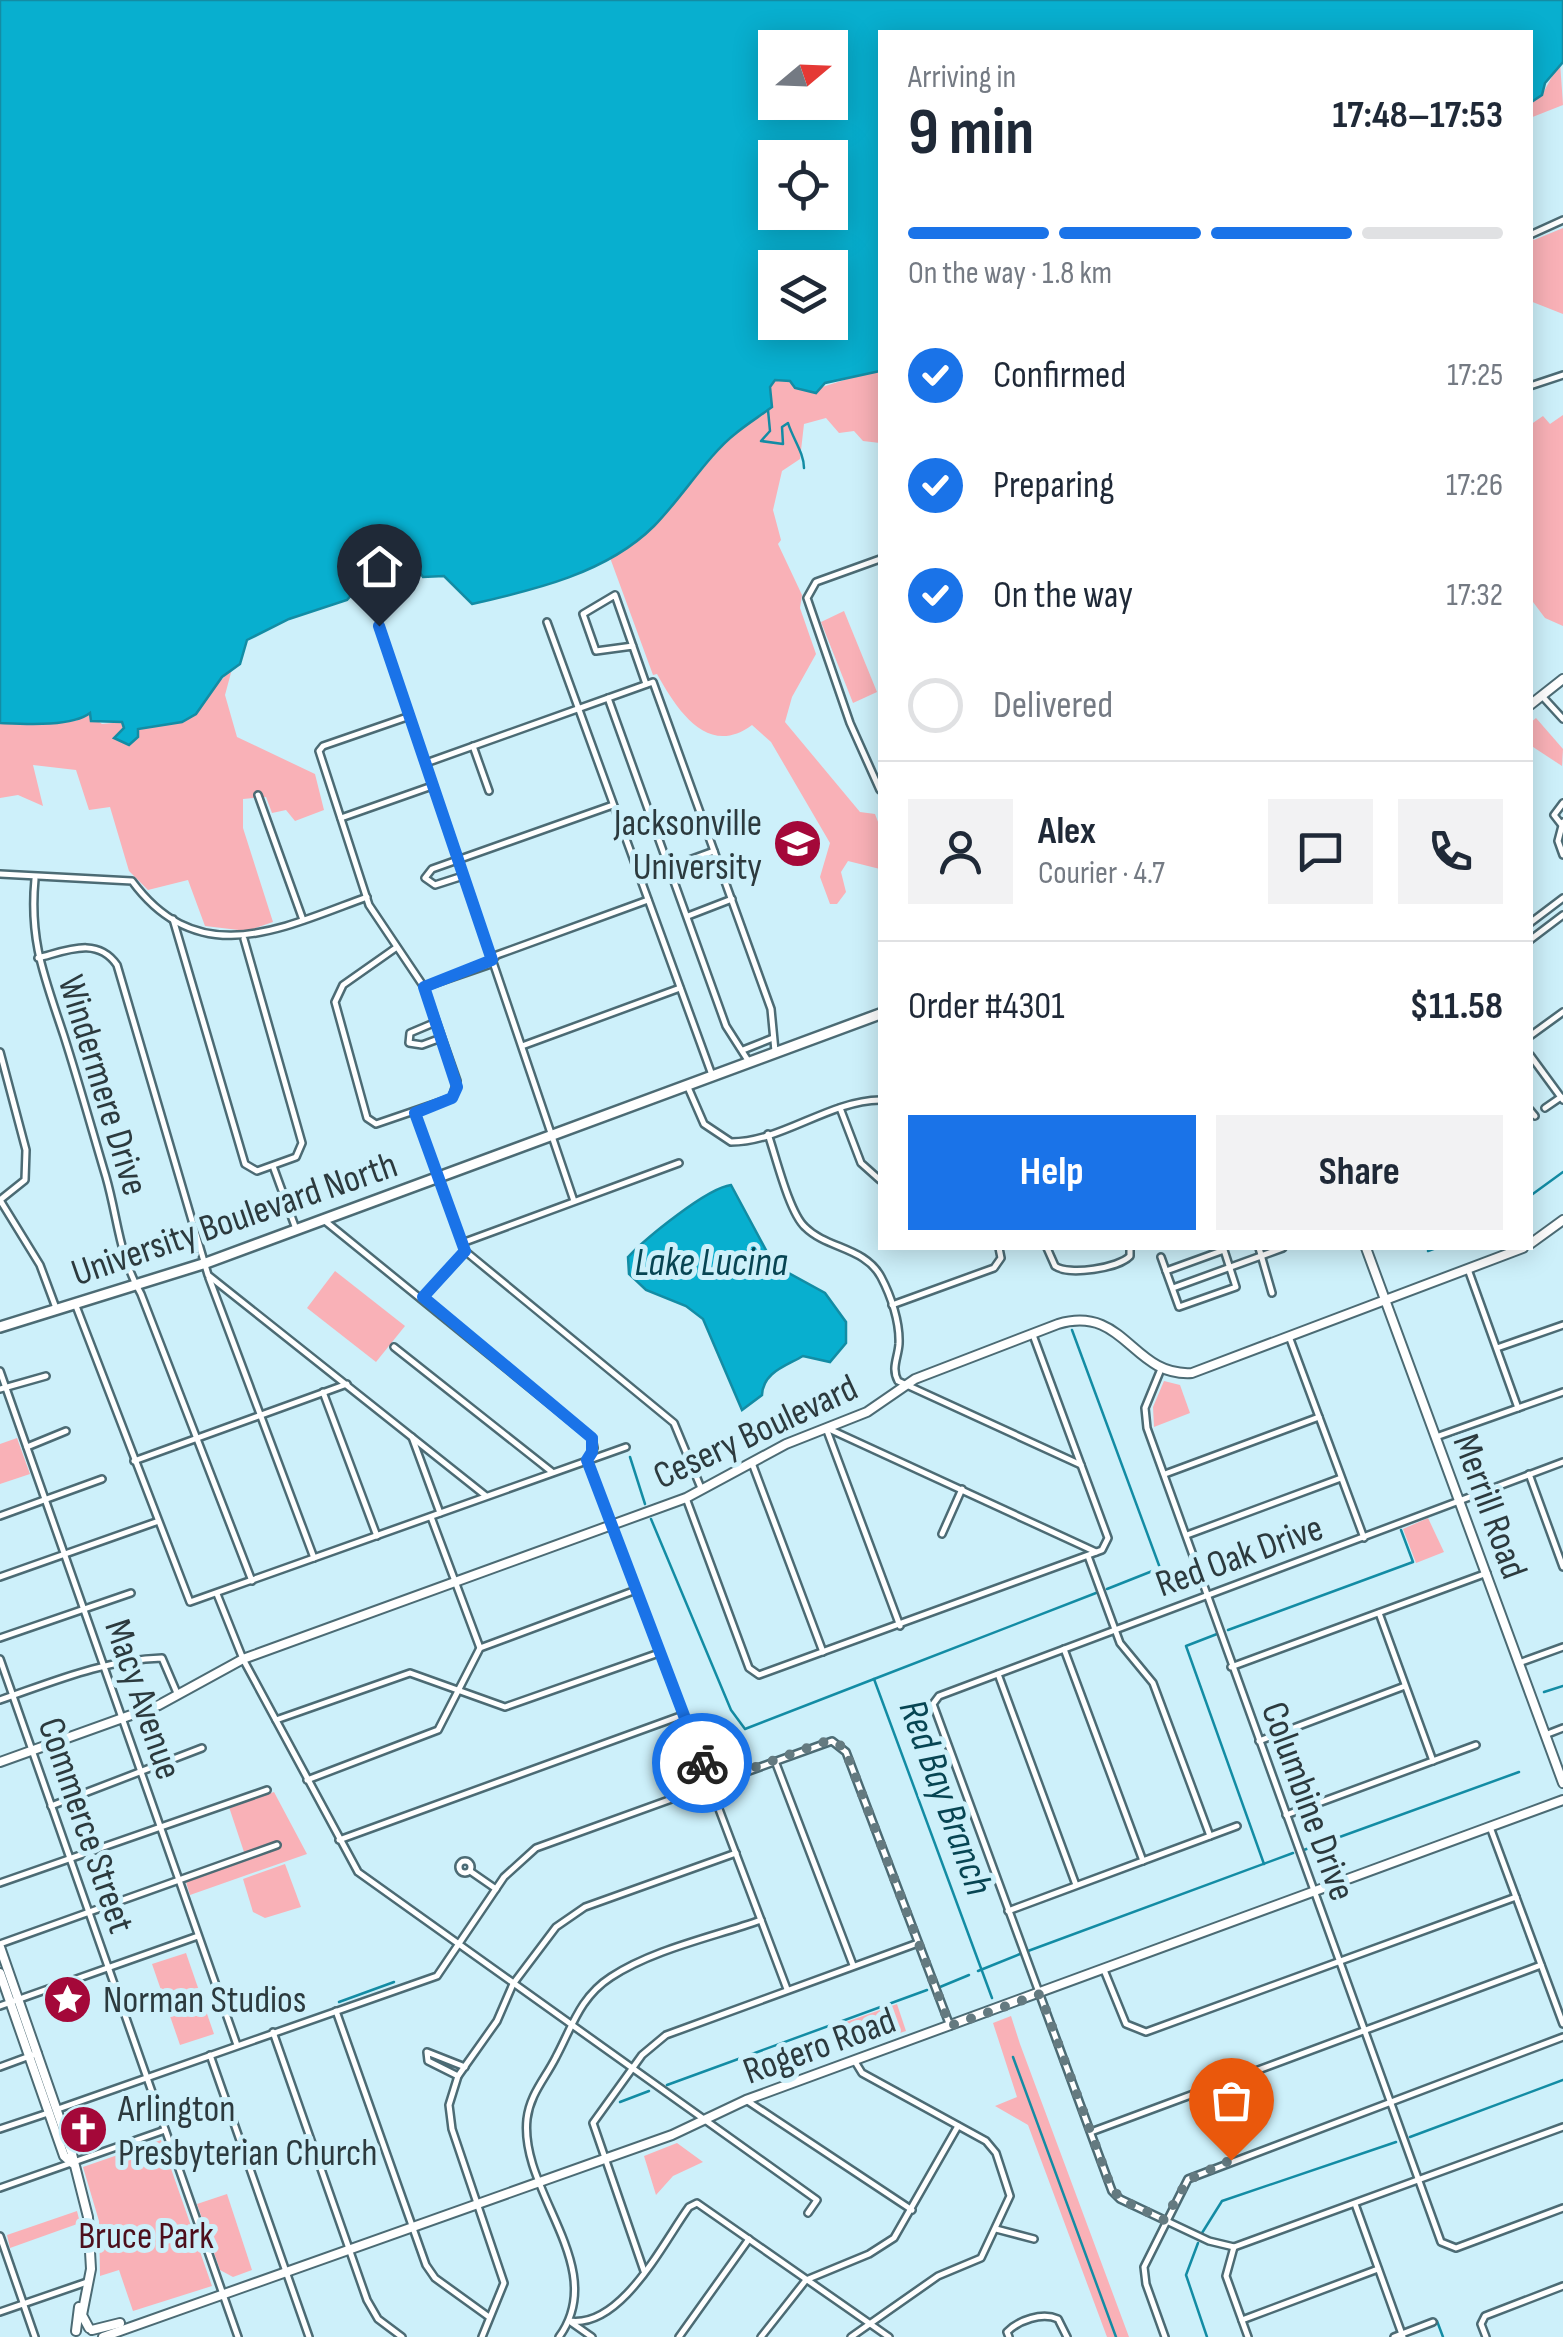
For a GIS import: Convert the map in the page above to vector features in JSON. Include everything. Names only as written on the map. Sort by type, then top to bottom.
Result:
[{"type":"main road","points":[[1533,703],[1563,679]]},
{"type":"main road","name":"University Boulevard North","points":[[0,1327],[206,1263],[878,1015]]},
{"type":"main road","points":[[1533,1242],[1563,1220]]},
{"type":"main road","name":"Merrill Road","points":[[1367,1250],[1563,1784]]},
{"type":"main road","points":[[1161,1369],[1192,1373],[1290,1340],[1518,1250]]},
{"type":"main road","name":"Cesery Boulevard","points":[[0,1762],[122,1719],[243,1660],[686,1498],[752,1463],[867,1412],[906,1384],[1068,1321],[1100,1323],[1161,1369]]},
{"type":"main road","name":"Rogero Road","points":[[74,2334],[95,2333],[149,2317],[604,2160],[746,2100],[1563,1800]]},
{"type":"main road","points":[[0,1945],[14,2001]]},
{"type":"main road","points":[[0,1973],[34,2054],[88,2217],[90,2281],[82,2315],[95,2333]]},
{"type":"main road","points":[[74,2334],[85,2300]]},
{"type":"street","points":[[1533,234],[1563,220]]},
{"type":"street","points":[[1533,385],[1563,375]]},
{"type":"street","points":[[878,561],[818,581],[810,587],[807,600],[850,723],[878,786]]},
{"type":"street","points":[[633,646],[596,651],[582,614],[615,595],[772,1008],[775,1053]]},
{"type":"street","points":[[547,622],[712,1076]]},
{"type":"street","points":[[379,626],[574,1201]]},
{"type":"street","points":[[426,764],[649,683]]},
{"type":"street","points":[[1542,696],[1562,721]]},
{"type":"street","points":[[608,698],[726,1026],[749,1062]]},
{"type":"street","points":[[396,947],[344,984],[336,1010],[367,1118],[380,1125],[456,1092],[457,1081],[424,987],[366,897],[319,759],[322,746],[410,716]]},
{"type":"street","points":[[474,746],[489,791]]},
{"type":"street","points":[[341,818],[433,786]]},
{"type":"street","points":[[258,796],[304,920]]},
{"type":"street","points":[[464,876],[434,885],[426,880],[432,869],[613,804]]},
{"type":"street","points":[[1563,804],[1554,814],[1562,823],[1558,842],[1563,855]]},
{"type":"street","points":[[669,868],[714,851]]},
{"type":"street","points":[[0,874],[132,882],[173,920],[216,935],[244,938],[366,897]]},
{"type":"street","name":"Windermere Drive","points":[[35,879],[31,919],[38,958],[115,1210],[128,1275],[137,1286],[252,1581]]},
{"type":"street","points":[[1533,921],[1563,898]]},
{"type":"street","points":[[686,916],[732,899]]},
{"type":"street","points":[[424,987],[648,900]]},
{"type":"street","points":[[1533,938],[1563,915]]},
{"type":"street","points":[[173,920],[244,1164],[252,1170],[300,1154],[302,1143],[244,938]]},
{"type":"street","points":[[38,958],[85,946],[104,951],[117,965],[208,1275],[314,1559]]},
{"type":"street","points":[[522,1046],[680,988]]},
{"type":"street","points":[[1533,1034],[1563,1012]]},
{"type":"street","points":[[436,1022],[410,1033],[410,1043],[422,1046],[441,1038]]},
{"type":"street","points":[[1533,1026],[1537,1031]]},
{"type":"street","points":[[743,1050],[773,1038]]},
{"type":"street","points":[[0,1052],[28,1160],[24,1180],[0,1200],[40,1265],[57,1312]]},
{"type":"street","points":[[1533,1059],[1562,1098],[1545,1108]]},
{"type":"street","points":[[688,1084],[704,1124],[720,1140],[741,1142],[840,1108],[878,1100]]},
{"type":"street","points":[[840,1108],[860,1163],[878,1178]]},
{"type":"street","points":[[415,1113],[465,1251],[674,1423],[702,1491]]},
{"type":"street","points":[[768,1134],[800,1222],[814,1234],[872,1264],[892,1305],[898,1335],[894,1374],[906,1384],[1080,1465]]},
{"type":"street","points":[[462,1243],[680,1163]]},
{"type":"street","points":[[273,1166],[296,1229]]},
{"type":"street","points":[[322,1219],[590,1433],[594,1448],[587,1460]]},
{"type":"street","points":[[892,1305],[994,1268],[1001,1258],[999,1250]]},
{"type":"street","points":[[1047,1250],[1055,1266],[1070,1273],[1123,1263],[1130,1250]]},
{"type":"street","points":[[1162,1257],[1166,1271],[1179,1307],[1236,1287],[1224,1250],[1166,1271]]},
{"type":"street","points":[[1258,1250],[1272,1293]]},
{"type":"street","points":[[1172,1288],[1277,1250]]},
{"type":"street","points":[[423,1297],[465,1251]]},
{"type":"street","points":[[1469,1272],[1518,1408]]},
{"type":"street","points":[[208,1275],[486,1496]]},
{"type":"street","points":[[76,1306],[190,1602],[626,1447]]},
{"type":"street","points":[[1497,1348],[1563,1325]]},
{"type":"street","points":[[686,1498],[756,1674],[823,1654],[1098,1552],[1106,1548],[1108,1538],[1033,1335]]},
{"type":"street","points":[[1290,1340],[1364,1538]]},
{"type":"street","points":[[394,1348],[552,1473]]},
{"type":"street","name":"Columbine Drive","points":[[1161,1369],[1145,1418],[1312,1893],[1447,2248],[1563,2208]]},
{"type":"street","name":"Macy Avenue","points":[[0,1370],[3,1389],[237,2045]]},
{"type":"street","points":[[3,1389],[46,1376]]},
{"type":"street","points":[[134,1461],[347,1384]]},
{"type":"street","points":[[323,1392],[378,1536]]},
{"type":"street","points":[[1436,1437],[1563,1392]]},
{"type":"street","points":[[1165,1474],[1319,1417]]},
{"type":"street","points":[[826,1428],[1098,1552]]},
{"type":"street","points":[[826,1428],[900,1626]]},
{"type":"street","points":[[26,1446],[66,1431]]},
{"type":"street","points":[[411,1434],[440,1513]]},
{"type":"street","points":[[587,1460],[787,1989]]},
{"type":"street","name":"Red Oak Drive","points":[[1008,1911],[934,1710],[935,1699],[1563,1462]]},
{"type":"street","points":[[752,1463],[823,1654]]},
{"type":"street","points":[[1529,1474],[1563,1568]]},
{"type":"street","points":[[1187,1535],[1341,1478]]},
{"type":"street","points":[[0,1516],[102,1479]]},
{"type":"street","points":[[942,1534],[962,1489]]},
{"type":"street","points":[[431,1516],[480,1648]]},
{"type":"street","points":[[0,1577],[156,1522]]},
{"type":"street","points":[[1088,1556],[1120,1643],[1148,1672],[1210,1836]]},
{"type":"street","points":[[1231,1667],[1486,1573]]},
{"type":"street","points":[[307,1780],[431,1735],[443,1723],[480,1648],[636,1590]]},
{"type":"street","points":[[0,1638],[131,1592]]},
{"type":"street","points":[[217,1594],[243,1660],[358,1872],[818,2200],[808,2213]]},
{"type":"street","points":[[1379,1613],[1432,1760]]},
{"type":"street","points":[[1519,1664],[1563,1647]]},
{"type":"street","points":[[1064,1649],[1143,1861]]},
{"type":"street","points":[[276,1720],[410,1673],[504,1707],[660,1653]]},
{"type":"street","points":[[0,1700],[103,1663],[162,1658],[178,1695]]},
{"type":"street","name":"Commerce Street","points":[[0,1659],[238,2337]]},
{"type":"street","points":[[998,1674],[1076,1886]]},
{"type":"street","points":[[1259,1741],[1406,1686]]},
{"type":"street","points":[[339,1840],[683,1715]]},
{"type":"street","points":[[1545,1735],[1563,1728]]},
{"type":"street","points":[[0,2129],[438,1976],[456,1943],[515,1864],[536,1848],[824,1742],[838,1743],[846,1752],[950,2026]]},
{"type":"street","points":[[1286,1815],[1476,1745]]},
{"type":"street","points":[[51,1806],[202,1748]]},
{"type":"street","points":[[774,1761],[853,1965]]},
{"type":"street","points":[[0,1883],[267,1790]]},
{"type":"street","points":[[1238,1826],[1008,1911],[1116,2196],[1234,2247],[1563,2126]]},
{"type":"street","points":[[1490,1827],[1563,2024]]},
{"type":"street","points":[[0,1945],[276,1845]]},
{"type":"street","points":[[482,2337],[504,2282],[449,2117],[458,2076],[498,2021],[513,1984],[542,1942],[569,1916],[736,1853]]},
{"type":"street","points":[[470,1871],[496,1889]]},
{"type":"street","points":[[1104,1970],[1123,2019],[1140,2032],[1516,1897]]},
{"type":"street","points":[[559,2337],[569,2321],[574,2282],[530,2150],[527,2116],[534,2092],[558,2056],[569,2024],[594,1992],[622,1971],[761,1920]]},
{"type":"street","points":[[0,2006],[198,1936]]},
{"type":"street","points":[[644,2271],[604,2160],[594,2120],[631,2069],[654,2043],[679,2028],[918,1942]]},
{"type":"street","points":[[1090,2132],[1542,1966]]},
{"type":"street","points":[[336,2011],[430,2272],[490,2318]]},
{"type":"street","points":[[273,2032],[372,2312],[402,2337]]},
{"type":"street","points":[[1165,2337],[1144,2275],[1181,2187],[1199,2172],[1563,2036]]},
{"type":"street","points":[[458,2076],[428,2060],[427,2052],[464,2066]]},
{"type":"street","points":[[0,2067],[34,2054]]},
{"type":"street","points":[[210,2055],[309,2337]]},
{"type":"street","points":[[852,2337],[938,2276],[976,2262],[1010,2196],[1000,2164],[986,2141],[862,2073],[854,2060]]},
{"type":"street","points":[[746,2100],[912,2210]]},
{"type":"street","points":[[761,2337],[806,2280],[886,2245],[912,2210],[958,2126]]},
{"type":"street","points":[[0,2188],[165,2130]]},
{"type":"street","points":[[569,2321],[612,2311],[694,2204],[889,2337]]},
{"type":"street","points":[[1354,2204],[1400,2336],[1433,2322]]},
{"type":"street","points":[[996,2228],[1034,2239]]},
{"type":"street","points":[[0,2236],[35,2337]]},
{"type":"street","points":[[679,2337],[749,2239]]},
{"type":"street","points":[[1234,2247],[1226,2276],[1248,2337]]},
{"type":"street","points":[[1242,2320],[1378,2269]]},
{"type":"street","points":[[0,2312],[90,2281]]},
{"type":"street","points":[[1486,2337],[1482,2320],[1563,2286]]},
{"type":"street","points":[[1010,2337],[1007,2332],[1015,2325],[1047,2315],[1058,2318],[1067,2337]]},
{"type":"street","points":[[569,2321],[592,2337]]},
{"type":"green space","points":[[1560,62],[1563,105],[1533,117],[1533,101],[1542,95]]},
{"type":"green space","points":[[1563,228],[1563,314],[1533,302],[1534,240]]},
{"type":"green space","points":[[878,370],[878,443],[863,441],[854,431],[839,433],[826,418],[804,424],[800,459],[782,471],[773,510],[781,540],[778,544],[802,595],[800,608],[816,654],[792,697],[785,722],[860,812],[875,814],[878,822],[878,868],[848,861],[841,872],[846,892],[837,904],[830,904],[820,877],[830,843],[771,742],[752,725],[736,734],[721,736],[708,733],[684,715],[657,674],[653,675],[609,555],[657,522],[770,399],[770,387],[775,380],[790,381],[795,388],[819,388]]},
{"type":"green space","points":[[1563,415],[1563,626],[1545,618],[1533,602],[1533,423],[1543,416],[1550,424]]},
{"type":"green space","points":[[844,611],[877,692],[853,703],[821,622]]},
{"type":"green space","points":[[232,669],[225,695],[237,737],[315,774],[324,810],[295,821],[286,810],[272,813],[266,797],[243,799],[243,828],[273,922],[247,931],[205,926],[188,880],[148,890],[129,871],[110,807],[89,810],[76,770],[33,765],[43,806],[18,795],[0,798],[0,723],[22,719],[76,721],[86,713],[102,724],[155,724],[203,699]]},
{"type":"green space","points":[[1536,718],[1563,749],[1562,766],[1533,747]]},
{"type":"green space","points":[[335,1271],[405,1326],[376,1362],[307,1308]]},
{"type":"green space","points":[[1164,1381],[1180,1385],[1190,1413],[1154,1427],[1153,1407]]},
{"type":"green space","points":[[17,1438],[30,1474],[0,1484],[0,1444]]},
{"type":"green space","points":[[1428,1518],[1444,1552],[1416,1563],[1403,1529]]},
{"type":"green space","points":[[274,1792],[307,1854],[190,1895],[186,1882],[246,1858],[229,1807]]},
{"type":"green space","points":[[285,1864],[301,1907],[265,1918],[253,1912],[243,1879]]},
{"type":"green space","points":[[186,1953],[214,2034],[180,2045],[152,1964]]},
{"type":"green space","points":[[897,2004],[906,2031],[878,2040],[846,2022]]},
{"type":"green space","points":[[1011,2016],[1129,2337],[1107,2337],[1028,2125],[995,2106],[1017,2097],[993,2023]]},
{"type":"green space","name":"Bruce Park","points":[[161,2140],[212,2286],[133,2311],[119,2270],[100,2276],[99,2221],[83,2167]]},
{"type":"green space","points":[[677,2143],[703,2162],[673,2176],[656,2195],[644,2156]]},
{"type":"green space","points":[[227,2194],[252,2270],[233,2277],[220,2270],[197,2204]]},
{"type":"green space","points":[[77,2211],[80,2223],[10,2248],[7,2235]]},
{"type":"water","points":[[0,0],[1563,0],[1563,62],[1545,83],[1542,95],[1533,101],[1533,30],[878,30],[878,371],[825,383],[816,393],[795,388],[790,381],[775,380],[770,387],[772,407],[725,443],[654,526],[592,568],[520,593],[472,604],[444,576],[423,577],[397,540],[358,552],[353,560],[361,584],[347,600],[289,619],[247,640],[240,664],[222,677],[196,714],[182,722],[138,729],[138,737],[129,745],[114,738],[124,728],[122,722],[91,721],[90,713],[60,723],[0,723]]},
{"type":"water","name":"Lake Lucina","points":[[731,1185],[774,1265],[825,1293],[846,1322],[846,1343],[830,1362],[803,1356],[771,1375],[762,1395],[742,1410],[703,1319],[686,1306],[646,1290],[629,1274],[628,1257],[693,1204]]},
{"type":"waterway","points":[[768,410],[770,431],[761,441],[783,444],[782,427],[788,423],[804,468]]},
{"type":"waterway","points":[[1533,1194],[1563,1172]]},
{"type":"waterway","points":[[1072,1330],[1160,1568],[1107,1589]]},
{"type":"waterway","points":[[630,1457],[645,1504]]},
{"type":"waterway","name":"Red Bay Branch","points":[[651,1519],[731,1710],[745,1729],[874,1679],[992,1998]]},
{"type":"waterway","points":[[1228,1630],[1413,1562],[1401,1530]]},
{"type":"waterway","points":[[874,1679],[1096,1593]]},
{"type":"waterway","points":[[1217,1634],[1186,1646],[1264,1864]]},
{"type":"waterway","points":[[1544,1692],[1563,1686]]},
{"type":"waterway","points":[[1301,1851],[1519,1772]]},
{"type":"waterway","points":[[1028,1951],[1293,1853]]},
{"type":"waterway","points":[[978,1971],[1020,1954]]},
{"type":"waterway","points":[[940,1987],[969,1975]]},
{"type":"waterway","points":[[339,2002],[394,1982]]},
{"type":"waterway","points":[[667,2085],[927,1990]]},
{"type":"waterway","name":"Red Bay Branch","points":[[1013,2057],[1116,2337]]},
{"type":"waterway","points":[[1410,2137],[1563,2080]]},
{"type":"waterway","points":[[620,2102],[649,2091]]},
{"type":"waterway","points":[[1202,2233],[1222,2201],[1396,2142]]},
{"type":"waterway","points":[[1198,2243],[1186,2275],[1207,2337]]},
{"type":"waterway","points":[[1437,2321],[1443,2337]]},
{"type":"way so far","points":[[702,1763],[709,1784],[824,1742],[838,1743],[846,1752],[950,2026],[1040,1994],[1116,2196],[1164,2220],[1188,2180],[1231,2160]]},
{"type":"place","name":"Jacksonville University","points":[[797,844]]},
{"type":"place","name":"Norman Studios","points":[[68,1999]]},
{"type":"place","name":"Arlington Presbyterian Church","points":[[83,2130]]},
{"type":"route","points":[[379,626],[492,960],[488,966],[424,987],[457,1087],[452,1098],[415,1113],[465,1251],[423,1297],[590,1433],[594,1448],[587,1460],[702,1763]]}]
